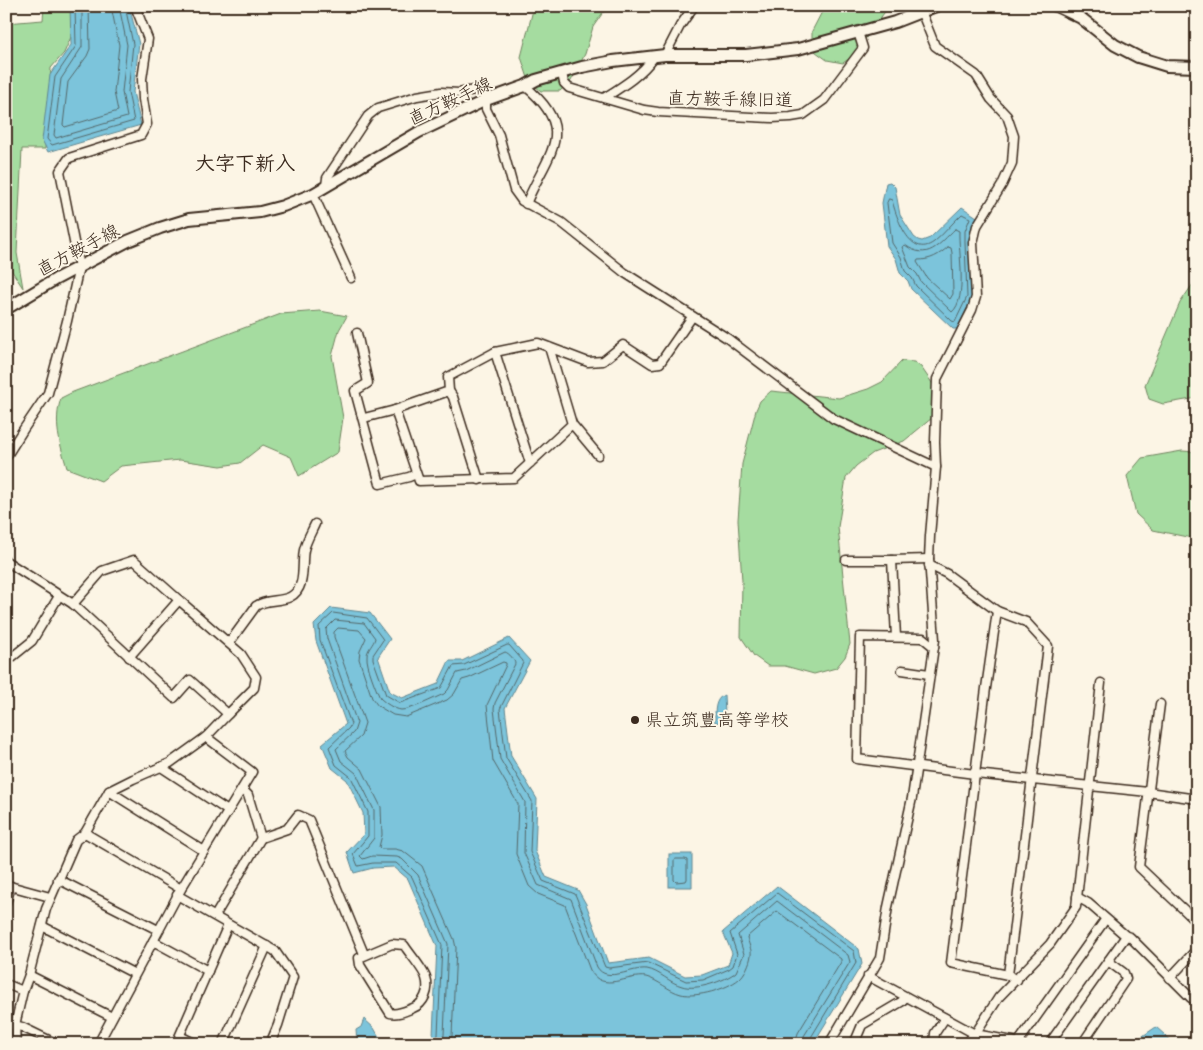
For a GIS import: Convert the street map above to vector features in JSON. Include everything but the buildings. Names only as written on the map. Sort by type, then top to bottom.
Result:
[{"type":"main road","name":"直方鞍手線","points":[[6,309],[23,297],[128,241],[189,219],[260,212],[283,206],[313,194],[419,132],[486,100],[536,80],[614,61],[654,56],[746,55],[798,50],[895,22],[920,9],[936,6]]},
{"type":"main road","points":[[1056,6],[1081,18],[1115,45],[1138,57],[1167,66],[1197,67]]},
{"type":"street","points":[[6,457],[48,393],[79,267],[60,170],[69,158],[141,135],[147,124],[142,78],[148,39],[135,6]]},
{"type":"street","points":[[665,55],[680,26],[694,6]]},
{"type":"street","points":[[829,1044],[880,958],[888,907],[898,868],[917,766],[935,640],[929,562],[936,467],[937,379],[972,310],[976,297],[973,243],[977,226],[1002,185],[1012,163],[1014,136],[1007,116],[991,99],[976,74],[935,46],[920,9]]},
{"type":"street","name":"直方鞍手線旧道","points":[[562,73],[564,83],[569,88],[644,110],[772,118],[803,115],[824,100],[863,48],[858,32]]},
{"type":"street","points":[[604,98],[633,80],[654,56]]},
{"type":"street","points":[[525,86],[543,102],[556,128],[553,146],[526,204]]},
{"type":"street","points":[[326,186],[327,178],[368,116],[378,108],[417,96],[441,92],[459,93],[474,90],[483,92],[486,100],[486,109],[499,135],[514,190],[522,201],[561,222],[625,273],[727,338],[834,419],[936,467]]},
{"type":"street","points":[[313,194],[351,278]]},
{"type":"street","points":[[479,480],[454,398],[449,390],[448,377],[495,352],[538,343],[588,362],[603,361],[623,345],[652,364],[660,363],[692,317]]},
{"type":"street","points":[[357,333],[368,383],[356,391],[380,484],[409,478],[416,474]]},
{"type":"street","points":[[549,347],[572,424],[598,456]]},
{"type":"street","points":[[495,352],[530,463]]},
{"type":"street","points":[[364,418],[395,410],[449,390]]},
{"type":"street","points":[[395,410],[419,481],[514,478],[572,424]]},
{"type":"street","points":[[229,643],[256,606],[261,603],[290,597],[300,586],[303,577],[306,543],[315,524]]},
{"type":"street","points":[[16,1044],[15,1026],[23,991],[50,897],[76,840],[85,833],[109,791],[170,764],[206,737],[254,688],[256,677],[249,665],[229,643],[134,560],[102,571],[72,604]]},
{"type":"street","points":[[846,560],[929,562],[997,610],[1026,622],[1048,646],[1008,975]]},
{"type":"street","points":[[892,560],[896,636]]},
{"type":"street","points":[[6,561],[72,604],[174,698],[190,680],[228,714]]},
{"type":"street","points":[[6,662],[32,641],[59,596]]},
{"type":"street","points":[[129,657],[179,600]]},
{"type":"street","points":[[997,610],[951,963],[1008,975],[1016,980]]},
{"type":"street","points":[[934,647],[923,638],[860,636],[857,759],[1197,799]]},
{"type":"street","points":[[902,670],[929,674]]},
{"type":"street","points":[[966,1044],[975,1034],[999,997],[1050,944],[1076,907],[1101,683]]},
{"type":"street","points":[[1160,704],[1139,867],[1197,922]]},
{"type":"street","points":[[98,1044],[179,892],[252,772],[206,737]]},
{"type":"street","points":[[161,767],[228,811]]},
{"type":"street","points":[[242,789],[248,795],[261,838]]},
{"type":"street","points":[[109,791],[204,851]]},
{"type":"street","points":[[215,916],[261,838],[287,829],[298,815],[309,820],[364,954]]},
{"type":"street","points":[[85,833],[228,925],[275,951],[293,977],[270,1044]]},
{"type":"street","points":[[58,879],[158,930]]},
{"type":"street","points":[[6,903],[9,886],[50,897]]},
{"type":"street","points":[[1077,897],[1088,903],[1105,920],[1130,937],[1191,998]]},
{"type":"street","points":[[868,976],[975,1034],[1019,1043],[1105,920]]},
{"type":"street","points":[[196,1044],[178,1040],[228,925]]},
{"type":"street","points":[[42,926],[135,974]]},
{"type":"street","points":[[1048,1044],[1126,936]]},
{"type":"street","points":[[153,941],[208,971]]},
{"type":"street","points":[[392,944],[404,945],[426,979],[426,994],[419,1006],[395,1014],[390,1013],[360,965],[359,958],[364,954],[392,944]]},
{"type":"street","points":[[223,1044],[267,946]]},
{"type":"street","points":[[1170,978],[1197,949]]},
{"type":"street","points":[[1082,1044],[1126,979],[1124,973],[1108,961]]},
{"type":"street","points":[[29,975],[112,1017]]},
{"type":"street","points":[[6,984],[23,991]]},
{"type":"street","points":[[854,1044],[862,1025],[906,997]]},
{"type":"street","points":[[934,1044],[935,1033],[945,1018]]},
{"type":"street","points":[[6,1024],[22,1027],[57,1044]]},
{"type":"green space","points":[[44,6],[74,6],[78,21],[64,53],[51,68],[45,149],[22,149],[17,253],[23,288],[6,262],[6,23],[43,20]]},
{"type":"green space","points":[[534,6],[620,6],[604,11],[593,27],[585,54],[571,81],[560,91],[541,91],[529,81],[521,57]]},
{"type":"green space","points":[[825,6],[889,6],[853,56],[843,63],[827,60],[812,49],[812,31]]},
{"type":"green space","points":[[1197,278],[1197,398],[1163,404],[1149,399],[1145,385],[1180,303]]},
{"type":"green space","points":[[320,311],[347,316],[339,330],[332,356],[343,418],[338,452],[299,476],[291,457],[263,445],[240,463],[221,466],[180,460],[121,466],[101,481],[67,468],[60,442],[58,425],[61,398],[281,314]]},
{"type":"green space","points":[[902,361],[914,362],[921,367],[932,383],[936,395],[937,409],[932,418],[904,441],[873,453],[856,466],[846,478],[838,527],[850,644],[845,657],[836,668],[814,674],[785,666],[768,666],[754,656],[741,637],[742,581],[738,520],[742,464],[756,410],[760,401],[771,391],[839,398],[868,389],[882,382]]},
{"type":"green space","points":[[1182,451],[1197,452],[1197,539],[1153,530],[1136,514],[1127,476],[1142,458]]},
{"type":"water","points":[[70,6],[129,6],[139,44],[133,92],[141,125],[48,152],[42,140],[50,75],[71,45]]},
{"type":"water","points":[[890,182],[895,187],[900,215],[918,240],[922,241],[930,238],[962,207],[977,217],[970,233],[972,298],[957,329],[953,329],[911,289],[908,281],[900,273],[896,259],[887,246],[882,203],[886,183]]},
{"type":"water","points":[[331,608],[370,613],[390,639],[378,657],[390,692],[402,698],[438,684],[449,661],[462,661],[509,638],[530,661],[505,708],[511,756],[537,799],[535,851],[546,877],[578,890],[586,904],[608,963],[649,958],[685,976],[702,975],[728,965],[732,953],[723,932],[777,886],[859,949],[862,964],[813,1044],[426,1044],[433,1035],[437,946],[408,879],[394,867],[373,868],[354,873],[347,852],[364,834],[363,813],[347,780],[332,768],[322,744],[346,724],[316,641],[314,625]]},
{"type":"water","points":[[724,695],[725,715],[721,723],[715,722],[715,710],[718,700]]},
{"type":"water","points":[[669,854],[692,854],[692,887],[669,887]]},
{"type":"water","points":[[364,1019],[374,1028],[383,1044],[357,1044],[356,1030],[361,1027]]},
{"type":"water","points":[[1156,1027],[1175,1044],[1131,1044]]},
{"type":"place","name":"県立筑豊高等学校","points":[[635,720]]},
{"type":"district","name":"大字下新入","points":[[245,163]]}]
